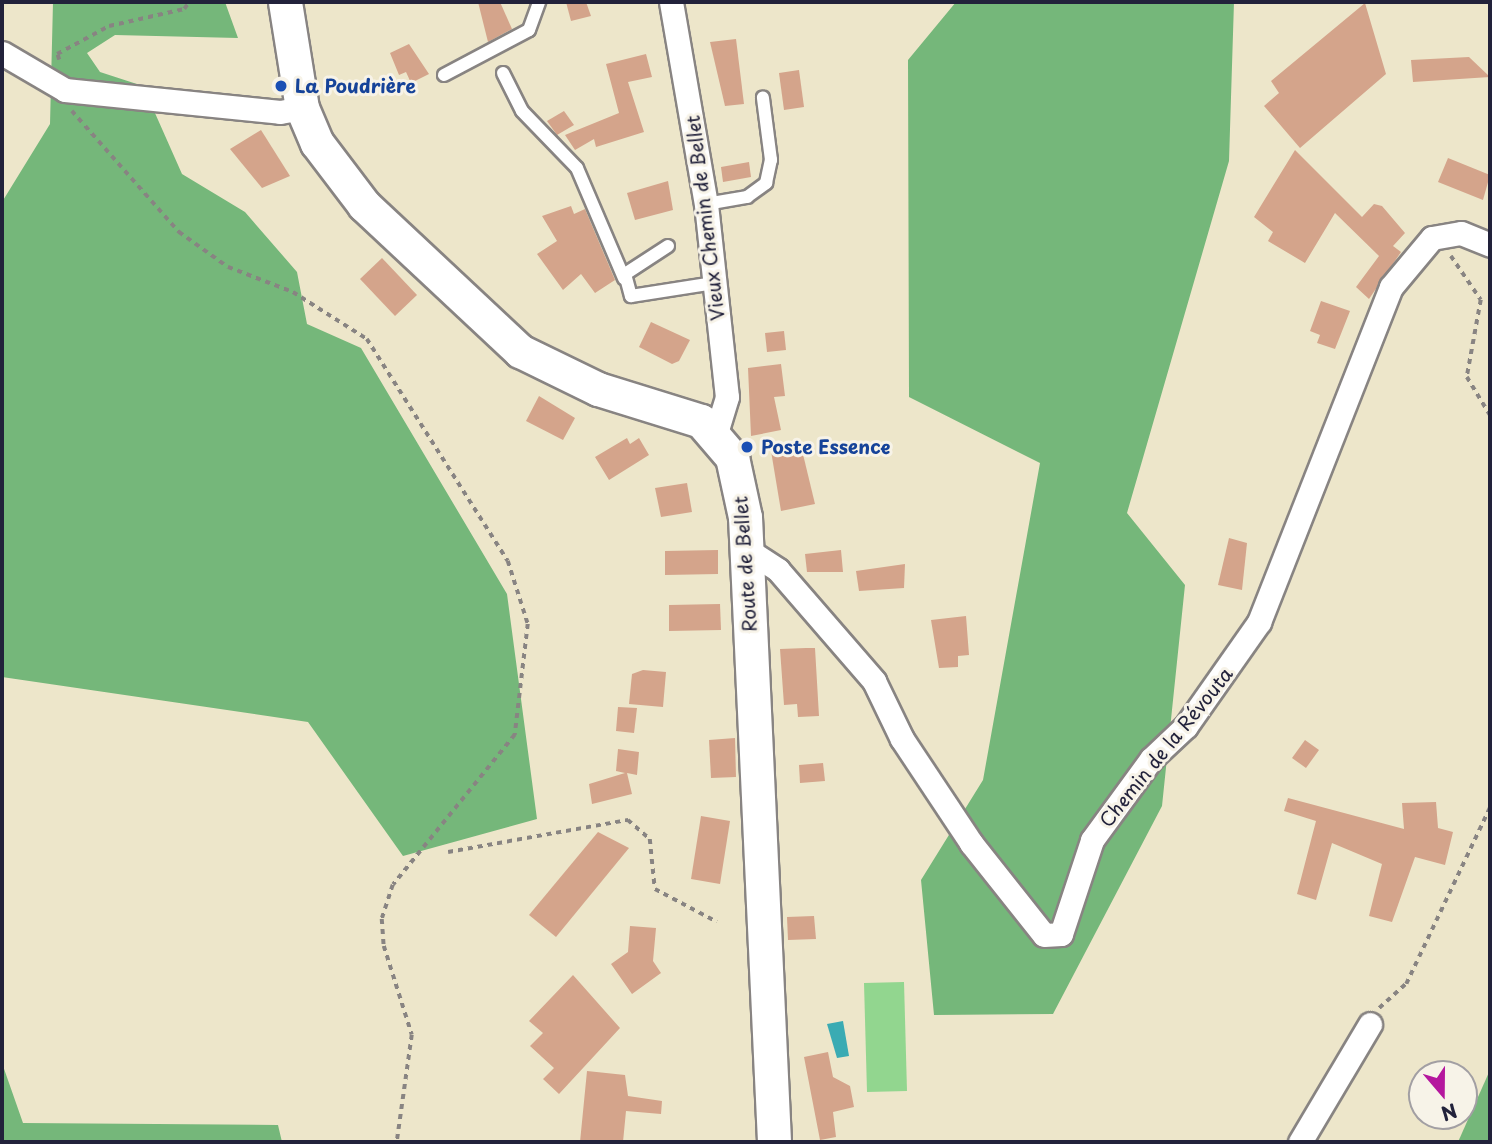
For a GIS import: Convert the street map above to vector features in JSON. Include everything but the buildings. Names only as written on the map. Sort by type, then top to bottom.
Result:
[{"type":"main road","points":[[285,2],[302,108],[339,176],[491,329],[553,370],[614,395],[675,410],[716,433]]},
{"type":"main road","name":"Route de Bellet","points":[[716,433],[740,486],[746,549],[774,1142]]},
{"type":"street","name":"Vieux Chemin de Bellet","points":[[671,2],[706,204],[727,397],[716,433]]},
{"type":"street","points":[[2,53],[65,90],[280,112],[302,108]]},
{"type":"street","points":[[1423,244],[1453,232],[1490,245]]},
{"type":"street","name":"Chemin de la Révouta","points":[[746,549],[778,569],[874,681],[902,739],[971,843],[1044,935],[1061,934],[1092,840],[1151,759],[1186,726],[1259,622],[1373,321],[1423,244]]},
{"type":"street","points":[[1300,1142],[1370,1024]]},
{"type":"lane","points":[[444,75],[528,30],[539,2]]},
{"type":"lane","points":[[503,73],[522,111],[577,168],[631,296],[714,283]]},
{"type":"lane","points":[[706,204],[747,197],[766,183],[771,160],[762,98]]},
{"type":"lane","points":[[624,278],[668,246]]},
{"type":"path","points":[[189,2],[184,9],[109,26],[57,54],[65,90],[102,151],[138,179],[179,232],[228,267],[293,292],[367,339],[508,561],[528,624],[515,735],[393,885],[382,919],[384,946],[412,1035],[397,1142]]},
{"type":"path","points":[[1423,244],[1455,257],[1476,285],[1481,300],[1468,377],[1490,415]]},
{"type":"path","points":[[1370,1024],[1382,1003],[1406,984],[1490,807]]},
{"type":"path","points":[[448,852],[628,820],[650,839],[655,889],[717,922]]},
{"type":"green space","points":[[53,2],[225,2],[238,38],[115,35],[87,53],[100,72],[143,86],[182,174],[245,212],[297,272],[307,324],[361,348],[507,594],[537,819],[403,856],[308,722],[2,677],[2,202],[50,124]]},
{"type":"green space","points":[[956,2],[1234,2],[1229,161],[1127,513],[1185,585],[1162,806],[1053,1014],[934,1015],[921,880],[983,780],[1040,463],[909,397],[908,60]]},
{"type":"green space","points":[[904,982],[907,1091],[867,1092],[864,983]]},
{"type":"green space","points":[[2,1063],[23,1123],[278,1125],[282,1142],[2,1142]]},
{"type":"green space","points":[[1490,1070],[1490,1142],[1458,1142],[1463,1130],[1478,1130],[1478,1097]]},
{"type":"water","points":[[843,1021],[849,1056],[837,1058],[827,1024]]},
{"type":"place","name":"La Poudrière","points":[[281,86]]},
{"type":"place","name":"Poste Essence","points":[[747,447]]}]
